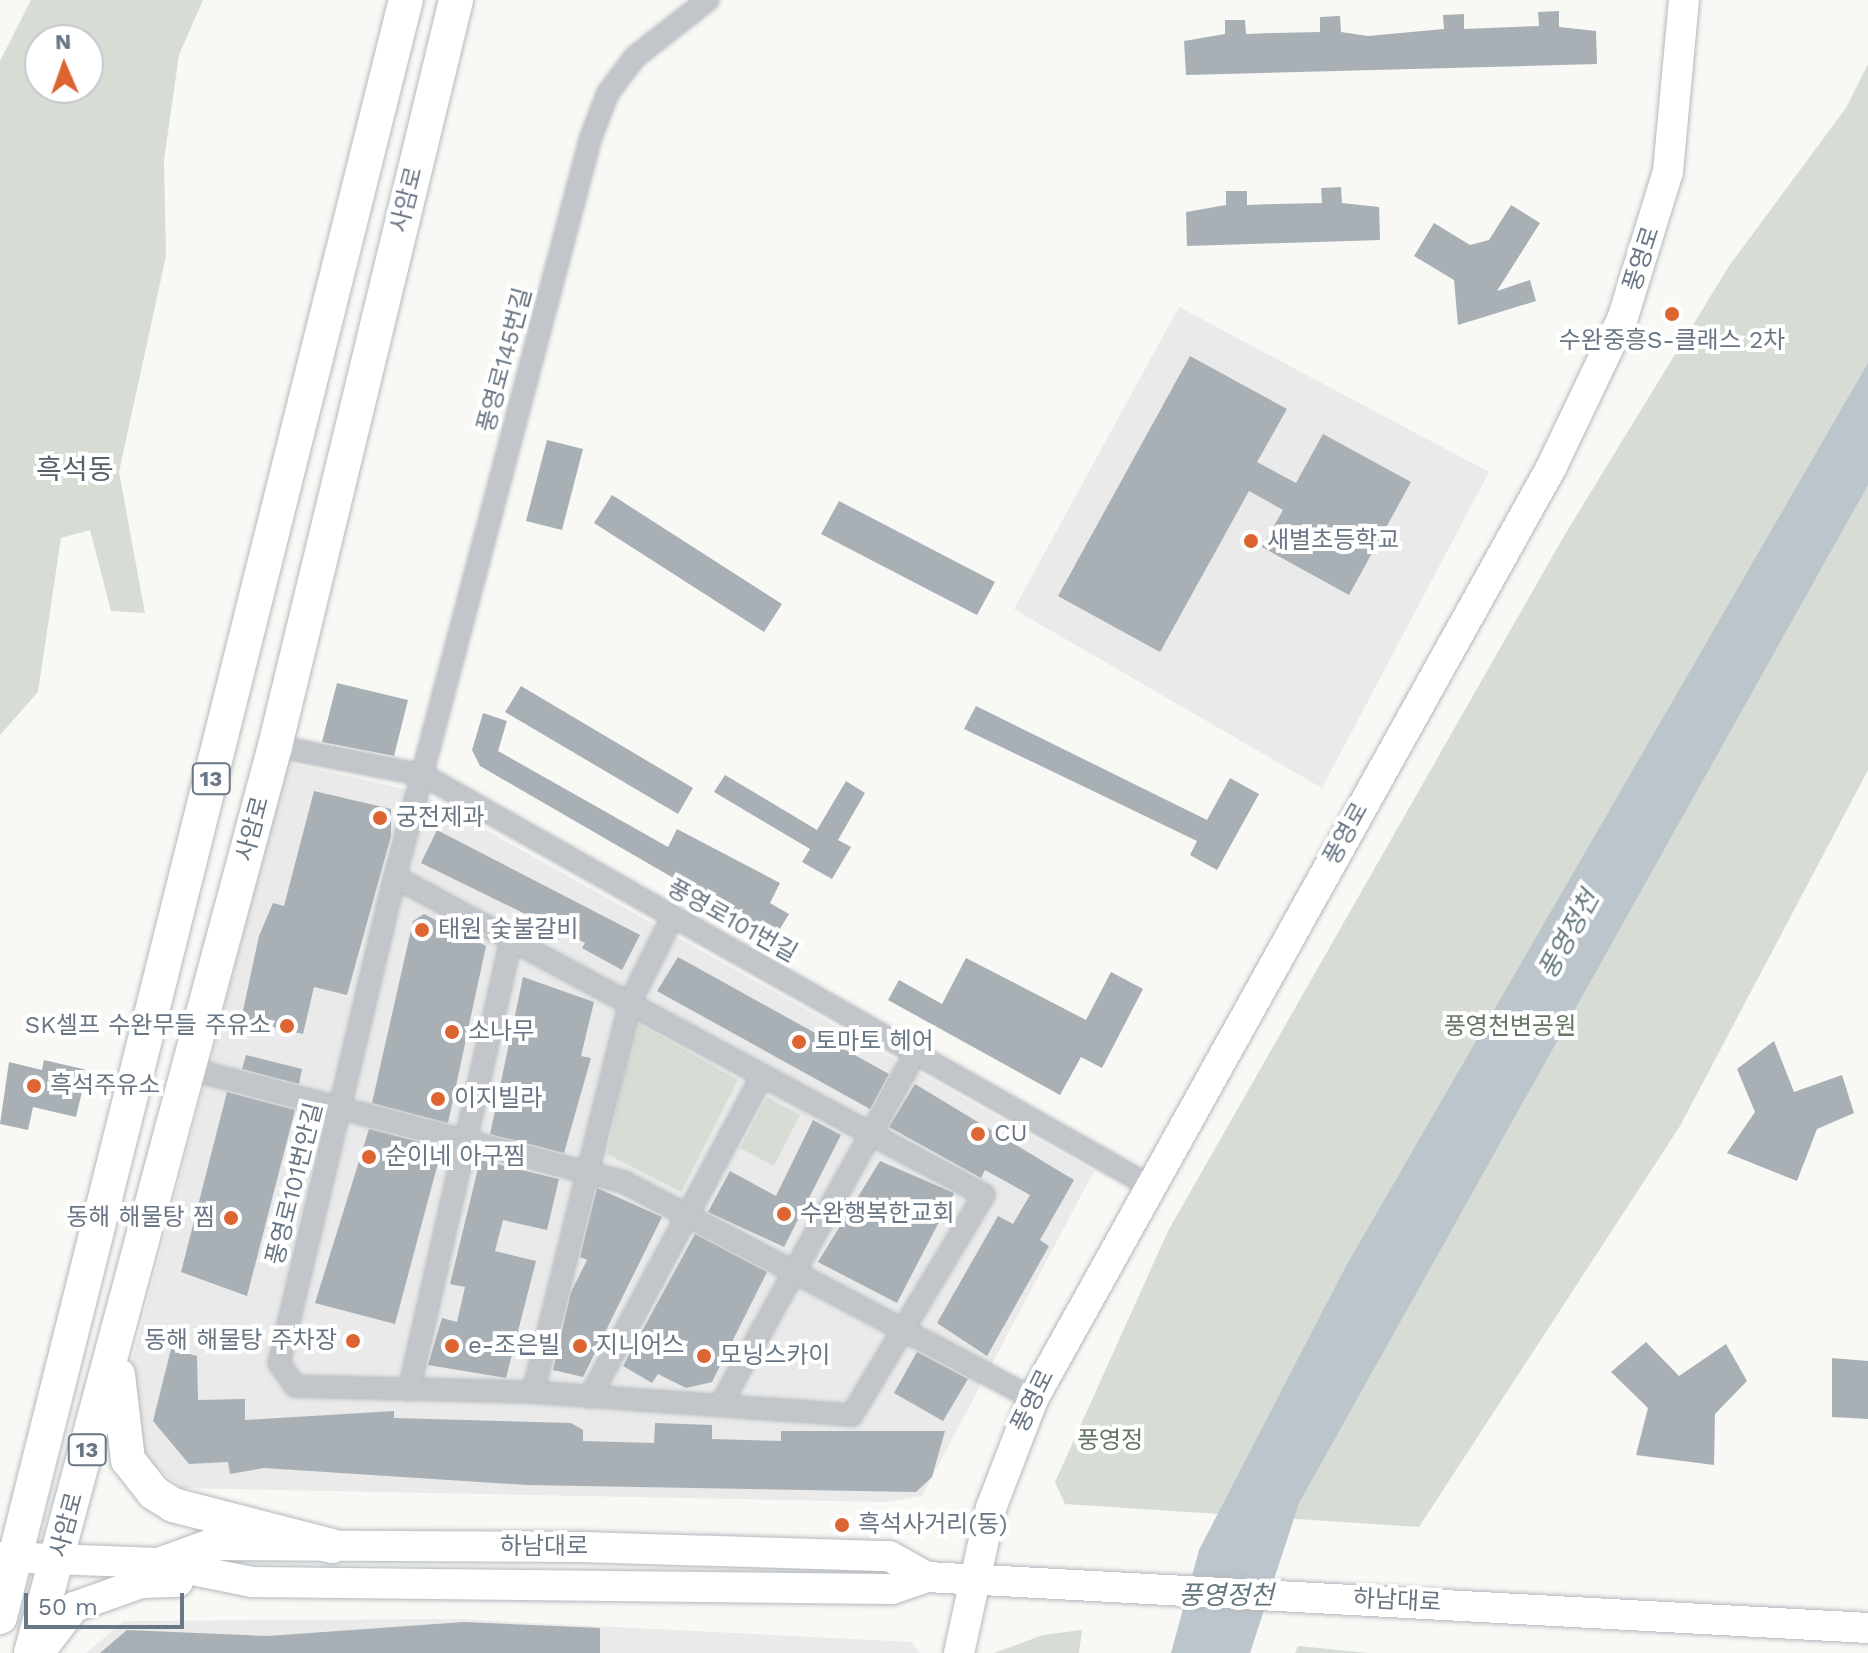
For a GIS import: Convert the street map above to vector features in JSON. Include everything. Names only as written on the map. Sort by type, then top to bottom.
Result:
[{"type":"main road","name":"사암로","points":[[0,1617],[8,1557],[406,0]]},
{"type":"main road","name":"사암로","points":[[31,1653],[275,746],[456,0]]},
{"type":"main road","name":"풍영로","points":[[959,1653],[972,1579],[1007,1457],[1033,1399],[1148,1185],[1552,466],[1623,317],[1668,172],[1684,0]]},
{"type":"main road","points":[[117,1339],[121,1431],[128,1460],[154,1493],[173,1505],[332,1546]]},
{"type":"main road","name":"하남대로","points":[[158,1563],[208,1545],[889,1556],[927,1577]]},
{"type":"main road","name":"하남대로","points":[[8,1557],[158,1563],[217,1581],[863,1589],[927,1577],[1100,1583],[1868,1628]]},
{"type":"main road","points":[[39,1653],[74,1607],[141,1583],[217,1581]]},
{"type":"street","name":"풍영로145번길","points":[[423,775],[599,113],[635,57],[708,0]]},
{"type":"street","name":"풍영로101번길","points":[[275,746],[423,775],[1148,1185]]},
{"type":"street","name":"풍영로101번안길","points":[[395,877],[630,1002],[761,1078],[984,1195],[852,1415],[533,1392],[295,1386],[279,1363],[395,877],[423,775]]},
{"type":"street","points":[[533,1392],[630,1002],[672,918]]},
{"type":"street","points":[[409,1390],[512,938]]},
{"type":"street","points":[[721,1404],[916,1052]]},
{"type":"street","points":[[190,1069],[465,1144],[588,1172],[688,1214],[1033,1399]]},
{"type":"street","points":[[590,1397],[761,1078]]},
{"type":"shaded area","name":"새별초등학교","points":[[1179,307],[1489,472],[1322,788],[1014,609]]},
{"type":"shaded area","points":[[288,763],[418,792],[1094,1171],[922,1496],[885,1502],[182,1488],[137,1452],[123,1396]]},
{"type":"shaded area","points":[[455,1619],[911,1642],[920,1653],[86,1653],[124,1621]]},
{"type":"green space","points":[[31,0],[203,0],[179,55],[164,160],[166,256],[119,472],[145,613],[111,611],[90,530],[61,538],[38,692],[0,735],[0,61]]},
{"type":"green space","name":"풍영천변공원","points":[[1868,64],[1868,770],[1680,1126],[1419,1527],[1065,1504],[1055,1482],[1168,1231],[1564,536],[1729,266],[1846,108]]},
{"type":"green space","points":[[635,1022],[738,1080],[681,1192],[607,1154]]},
{"type":"green space","points":[[767,1097],[800,1115],[774,1166],[740,1148]]},
{"type":"green space","points":[[1082,1630],[1079,1653],[994,1653],[1043,1635]]},
{"type":"green space","points":[[1298,1646],[1359,1652],[1369,1653],[1295,1653]]},
{"type":"water","name":"풍영정천","points":[[1868,363],[1868,485],[1299,1503],[1250,1653],[1171,1653],[1199,1550],[1346,1266]]},
{"type":"building","points":[[1559,11],[1559,27],[1596,31],[1597,64],[1186,75],[1184,41],[1225,34],[1225,20],[1245,20],[1246,34],[1320,32],[1320,17],[1340,16],[1341,32],[1368,36],[1444,29],[1443,15],[1464,14],[1464,29],[1539,26],[1538,12]]},
{"type":"building","points":[[1341,187],[1342,203],[1379,207],[1380,240],[1187,246],[1186,212],[1226,205],[1226,191],[1247,191],[1247,205],[1322,203],[1321,188]]},
{"type":"building","points":[[1511,205],[1540,223],[1497,291],[1530,280],[1536,301],[1458,325],[1454,280],[1414,256],[1434,223],[1470,245],[1489,240]]},
{"type":"building","name":"새별초등학교","points":[[1190,356],[1287,409],[1257,462],[1296,483],[1323,434],[1411,482],[1349,595],[1262,547],[1283,510],[1249,491],[1160,652],[1058,596]]},
{"type":"building","points":[[547,440],[583,449],[562,530],[526,521]]},
{"type":"building","points":[[612,495],[782,604],[764,632],[594,523]]},
{"type":"building","points":[[839,501],[995,582],[977,615],[821,534]]},
{"type":"building","points":[[337,683],[408,700],[394,756],[322,742]]},
{"type":"building","points":[[521,686],[693,788],[678,814],[505,712]]},
{"type":"building","points":[[976,706],[1207,820],[1230,778],[1259,794],[1217,870],[1190,855],[1197,841],[964,729]]},
{"type":"building","points":[[483,713],[507,721],[498,751],[668,847],[677,829],[780,883],[770,903],[789,914],[775,937],[480,766],[472,750]]},
{"type":"building","points":[[725,775],[817,830],[846,781],[865,793],[838,840],[851,847],[832,879],[802,862],[810,849],[714,792]]},
{"type":"building","points":[[314,791],[391,809],[391,836],[347,995],[314,987],[303,1034],[241,1020],[259,936],[273,903],[284,906]]},
{"type":"building","points":[[437,830],[640,935],[622,970],[582,948],[585,943],[421,863]]},
{"type":"building","points":[[424,914],[486,946],[448,1123],[372,1103],[413,921]]},
{"type":"building","points":[[678,957],[889,1074],[870,1109],[657,991]]},
{"type":"building","points":[[966,958],[1086,1020],[1111,972],[1143,989],[1102,1068],[1081,1057],[1060,1095],[888,1000],[899,980],[942,1004]]},
{"type":"building","points":[[523,977],[594,1002],[581,1056],[591,1058],[564,1153],[490,1134]]},
{"type":"building","points":[[1774,1041],[1794,1092],[1842,1075],[1854,1113],[1817,1129],[1797,1181],[1727,1153],[1755,1112],[1737,1069]]},
{"type":"building","points":[[246,1055],[302,1069],[299,1084],[242,1069]]},
{"type":"building","points":[[44,1060],[87,1070],[76,1117],[33,1107],[28,1130],[0,1124],[9,1062],[42,1070]]},
{"type":"building","points":[[915,1084],[1074,1180],[1040,1240],[1049,1246],[987,1356],[937,1323],[998,1216],[1013,1224],[1030,1195],[985,1170],[981,1178],[889,1127]]},
{"type":"building","name":"동해 해물탕 찜","points":[[227,1092],[295,1110],[247,1296],[181,1272]]},
{"type":"building","points":[[813,1120],[841,1135],[784,1247],[708,1212],[730,1171],[776,1196]]},
{"type":"building","points":[[369,1129],[442,1148],[395,1324],[315,1303]]},
{"type":"building","points":[[480,1160],[559,1179],[547,1230],[503,1220],[495,1251],[536,1261],[506,1378],[428,1365],[442,1318],[457,1322],[465,1287],[450,1284]]},
{"type":"building","points":[[880,1161],[954,1193],[897,1303],[818,1262]]},
{"type":"building","points":[[597,1188],[662,1217],[583,1377],[553,1370],[571,1292],[587,1260],[580,1257]]},
{"type":"building","points":[[695,1234],[767,1272],[712,1382],[686,1388],[658,1374],[652,1383],[623,1366]]},
{"type":"building","points":[[1646,1342],[1679,1376],[1726,1344],[1747,1381],[1715,1414],[1714,1465],[1636,1455],[1648,1408],[1611,1372]]},
{"type":"building","points":[[171,1349],[197,1356],[198,1400],[245,1399],[245,1420],[394,1411],[394,1418],[571,1423],[583,1430],[583,1441],[654,1443],[655,1423],[712,1425],[712,1439],[781,1441],[781,1431],[945,1431],[932,1477],[916,1492],[527,1485],[264,1468],[230,1474],[228,1462],[189,1464],[153,1421]]},
{"type":"building","points":[[917,1352],[968,1379],[943,1421],[894,1393]]},
{"type":"building","points":[[1832,1358],[1868,1361],[1868,1419],[1832,1417]]},
{"type":"building","points":[[464,1622],[600,1628],[600,1653],[100,1653],[127,1630],[268,1636]]},
{"type":"place","name":"수완중흥S-클래스 2차","points":[[1672,314]]},
{"type":"place","name":"새별초등학교","points":[[1251,541]]},
{"type":"place","name":"궁전제과","points":[[380,818]]},
{"type":"place","name":"태원 숯불갈비","points":[[422,930]]},
{"type":"place","name":"SK셀프 수완무들 주유소","points":[[287,1026]]},
{"type":"place","name":"소나무","points":[[452,1032]]},
{"type":"place","name":"토마토 헤어","points":[[799,1042]]},
{"type":"place","name":"흑석주유소","points":[[34,1086]]},
{"type":"place","name":"이지빌라","points":[[438,1099]]},
{"type":"place","name":"CU","points":[[978,1134]]},
{"type":"place","name":"순이네 아구찜","points":[[369,1157]]},
{"type":"place","name":"수완행복한교회","points":[[784,1214]]},
{"type":"place","name":"동해 해물탕 찜","points":[[231,1218]]},
{"type":"place","name":"동해 해물탕 주차장","points":[[353,1341]]},
{"type":"place","name":"e-조은빌","points":[[452,1346]]},
{"type":"place","name":"지니어스","points":[[580,1346]]},
{"type":"place","name":"모닝스카이","points":[[704,1356]]},
{"type":"place","name":"흑석사거리(동)","points":[[842,1525]]},
{"type":"district","name":"흑석동","points":[[75,470]]},
{"type":"park label","name":"풍영정","points":[[1110,1441]]}]
